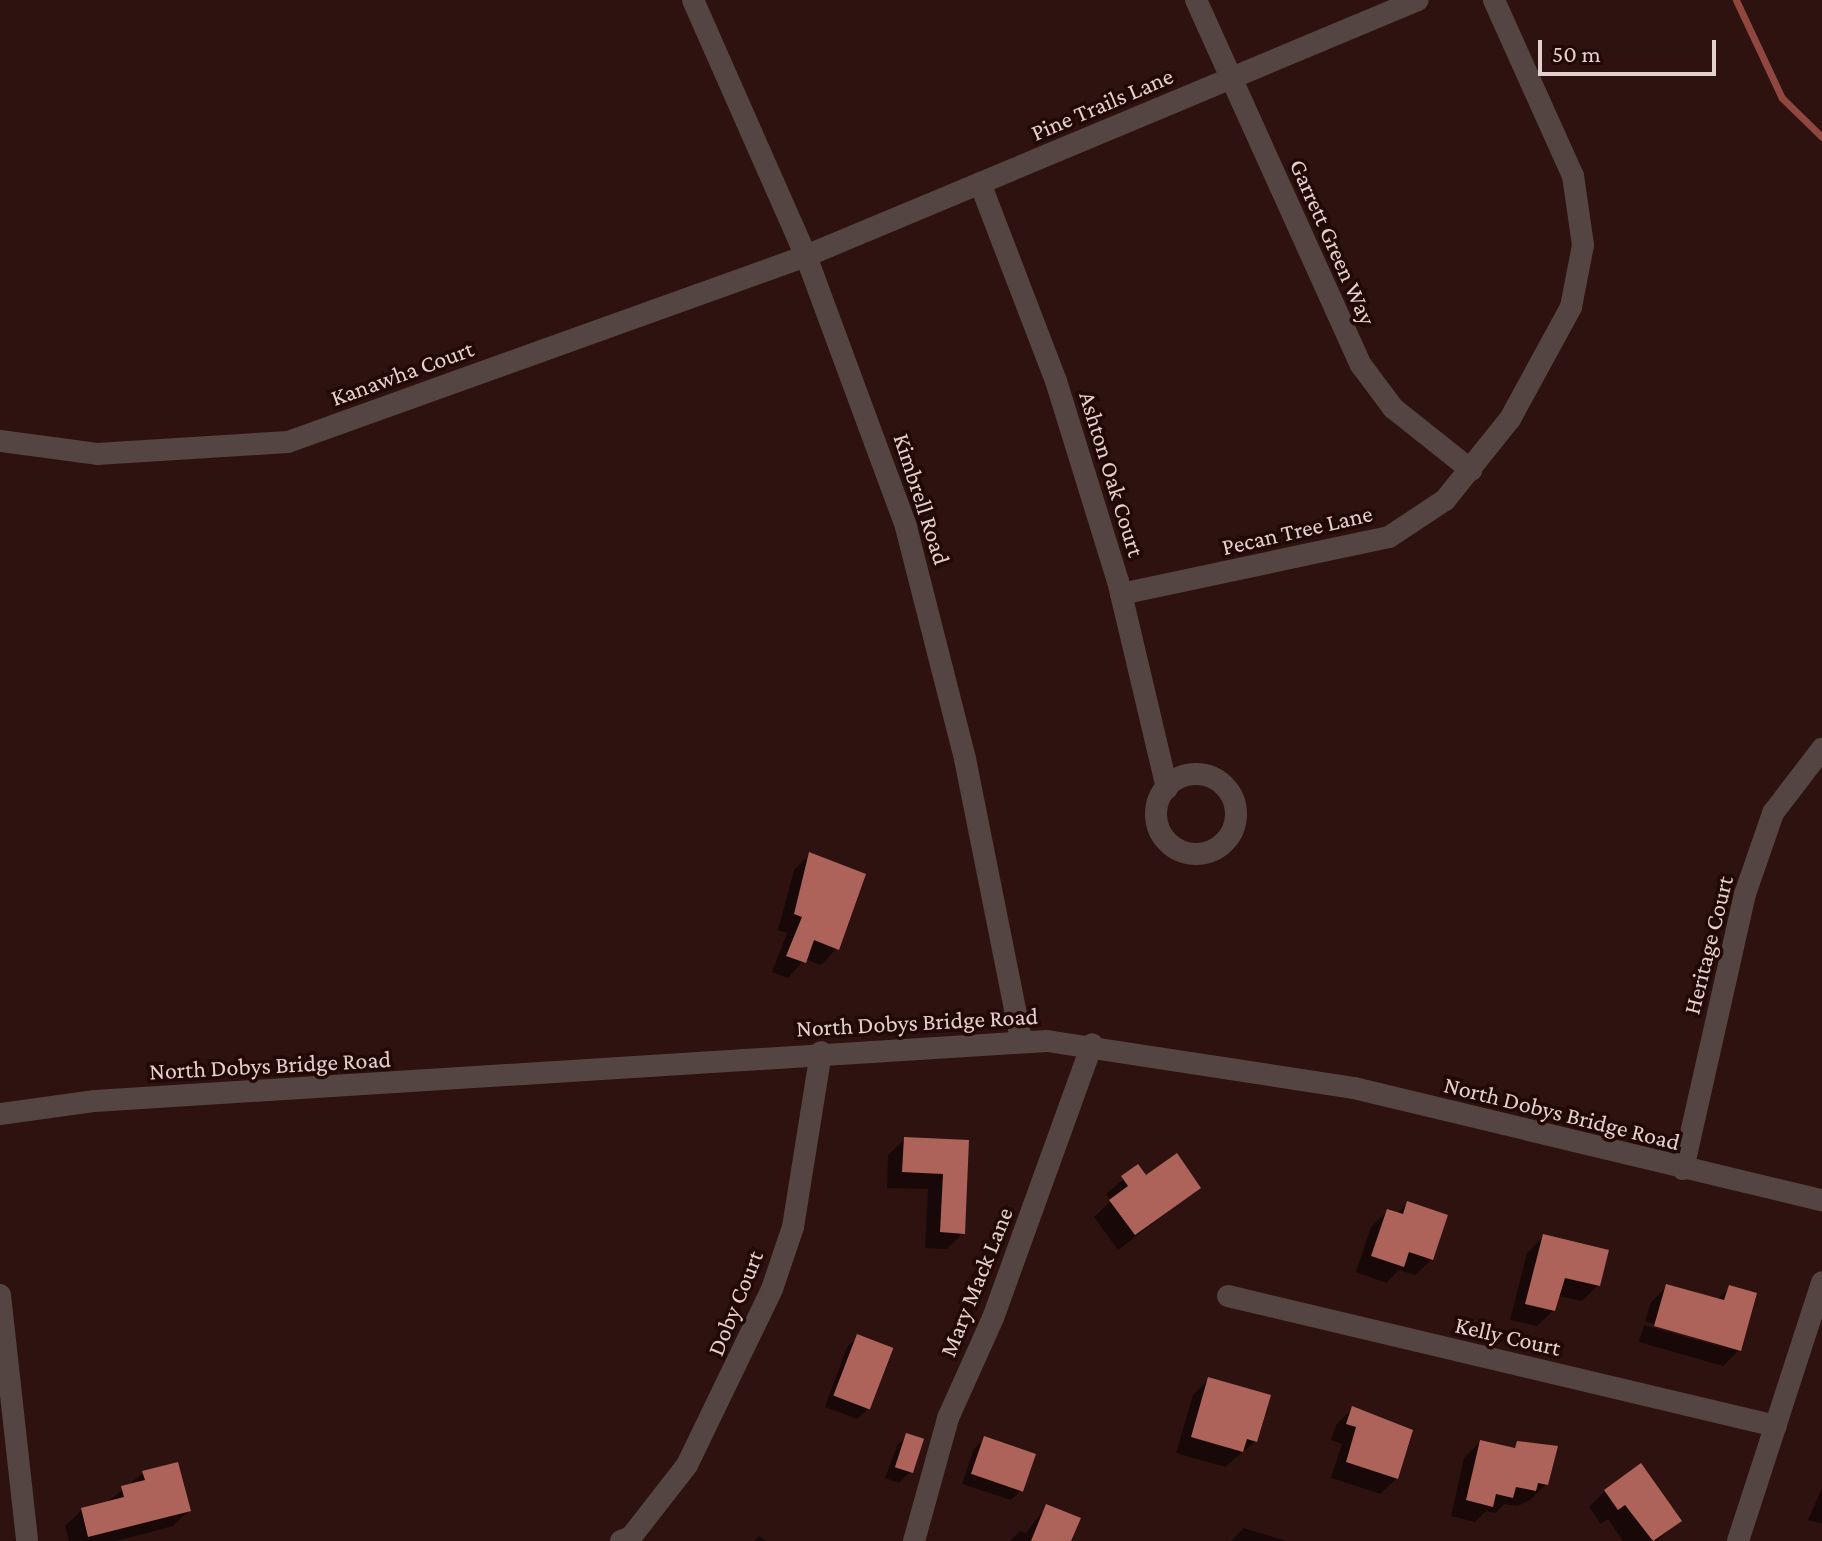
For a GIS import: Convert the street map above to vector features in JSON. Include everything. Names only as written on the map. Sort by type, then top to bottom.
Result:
[{"type":"street","name":"Kimbrell Road","points":[[693,0],[806,256],[906,527],[939,640],[1021,1040]]},
{"type":"street","name":"Garrett Green Way","points":[[1196,0],[1374,387],[1471,470]]},
{"type":"street","name":"Pine Trails Lane","points":[[806,256],[1418,0]]},
{"type":"street","name":"Pecan Tree Lane","points":[[1121,594],[1389,537],[1445,500],[1471,470],[1553,347],[1571,307],[1583,245],[1573,176],[1494,0]]},
{"type":"street","name":"Ashton Oak Court","points":[[980,183],[1056,381],[1121,594],[1167,788]]},
{"type":"street","name":"Kanawha Court","points":[[0,441],[97,454],[288,442],[806,256]]},
{"type":"street","name":"Heritage Court","points":[[1683,1169],[1745,894],[1773,813],[1822,749]]},
{"type":"street","name":"North Dobys Bridge Road","points":[[0,1114],[95,1101],[1021,1040],[1092,1044],[1354,1088],[1822,1200]]},
{"type":"street","name":"Mary Mack Lane","points":[[914,1541],[948,1418],[993,1318],[1092,1044]]},
{"type":"street","name":"Doby Court","points":[[621,1541],[631,1537],[687,1465],[772,1289],[793,1227],[821,1052]]},
{"type":"street","points":[[1738,1541],[1822,1282]]},
{"type":"street","points":[[0,1295],[27,1541]]},
{"type":"street","name":"Kelly Court","points":[[1228,1296],[1776,1426]]},
{"type":"building","points":[[809,852],[866,874],[839,950],[814,940],[806,963],[786,956],[802,917],[794,914]]},
{"type":"building","points":[[904,1137],[969,1140],[965,1234],[940,1232],[943,1174],[902,1172]]},
{"type":"building","points":[[1177,1153],[1201,1188],[1135,1235],[1109,1200],[1128,1186],[1121,1176],[1138,1164],[1146,1175]]},
{"type":"building","points":[[1407,1201],[1448,1215],[1433,1260],[1409,1252],[1404,1267],[1371,1256],[1387,1209],[1403,1214]]},
{"type":"building","points":[[1543,1234],[1609,1250],[1600,1286],[1565,1278],[1555,1311],[1525,1304]]},
{"type":"building","points":[[1666,1284],[1724,1300],[1729,1285],[1757,1293],[1741,1351],[1654,1326]]},
{"type":"building","points":[[857,1334],[893,1348],[870,1410],[833,1396]]},
{"type":"building","points":[[1208,1377],[1271,1395],[1257,1442],[1247,1439],[1243,1452],[1191,1437]]},
{"type":"building","points":[[1352,1406],[1413,1430],[1398,1479],[1346,1462],[1356,1427],[1346,1424]]},
{"type":"building","points":[[906,1433],[924,1439],[913,1473],[895,1467]]},
{"type":"building","points":[[984,1436],[1036,1454],[1023,1492],[971,1474]]},
{"type":"building","points":[[1480,1440],[1515,1448],[1517,1441],[1558,1446],[1548,1485],[1538,1483],[1536,1491],[1516,1487],[1513,1498],[1496,1494],[1493,1507],[1466,1500]]},
{"type":"building","points":[[178,1462],[191,1511],[88,1537],[81,1508],[124,1497],[121,1486],[145,1480],[142,1471]]},
{"type":"building","points":[[1641,1463],[1682,1521],[1653,1541],[1625,1505],[1618,1510],[1604,1490]]},
{"type":"building","points":[[1046,1504],[1081,1518],[1071,1541],[1031,1541]]},
{"type":"waterway","points":[[1736,0],[1782,98],[1822,137]]}]
